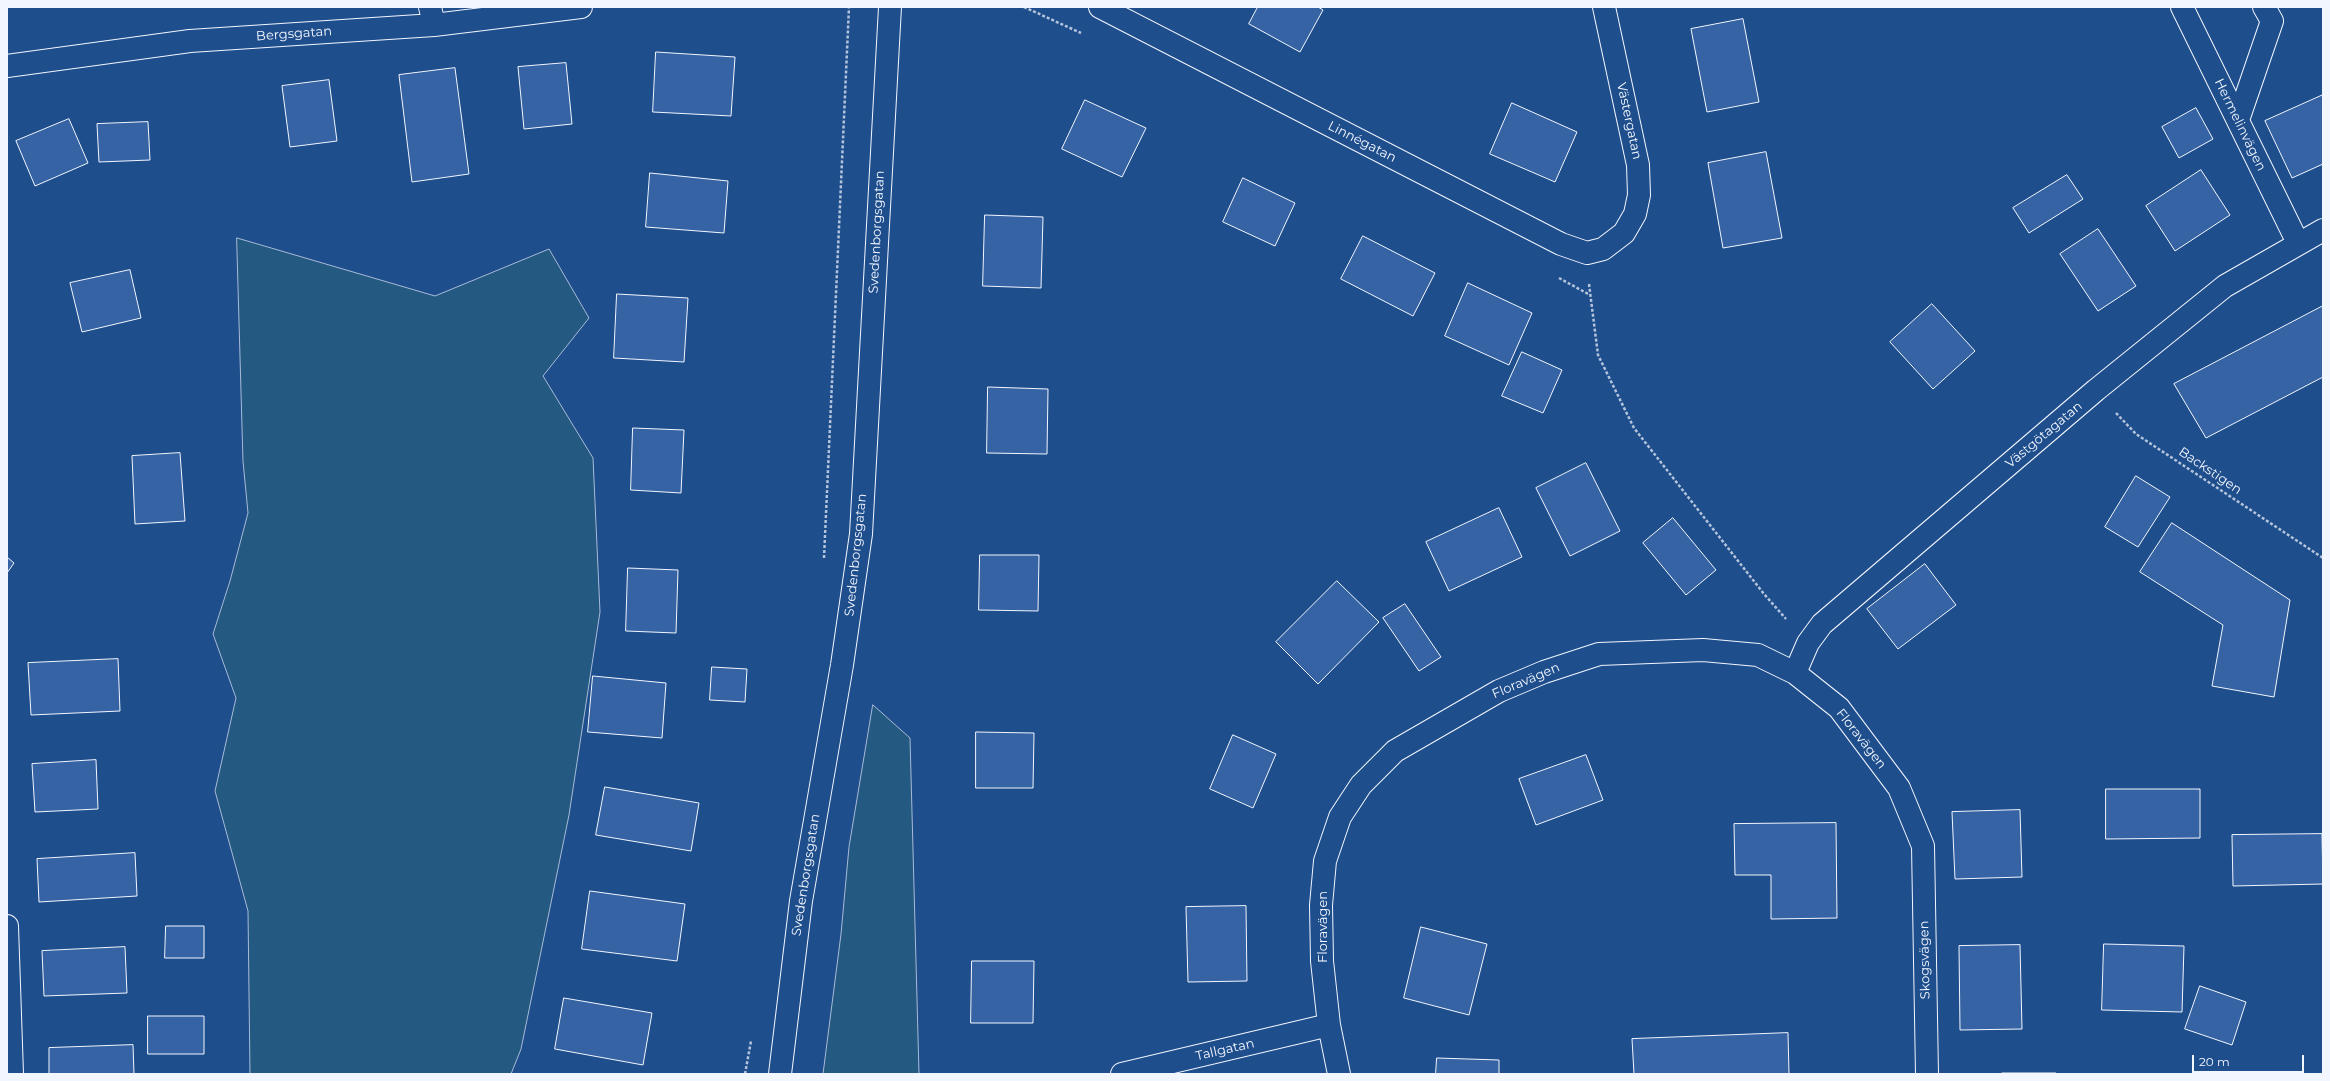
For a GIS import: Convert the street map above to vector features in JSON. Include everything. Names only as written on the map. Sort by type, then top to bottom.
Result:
[{"type":"street","name":"Bergsgatan","points":[[7,66],[190,41],[432,16],[581,7]]},
{"type":"street","name":"Svedenborgsgatan","points":[[780,1074],[801,902],[842,665],[861,534],[890,7]]},
{"type":"street","name":"Linnégatan","points":[[1100,7],[1561,244],[1587,252]]},
{"type":"street","name":"Västergatan","points":[[1587,252],[1603,248],[1624,233],[1635,214],[1639,195],[1638,165],[1604,7]]},
{"type":"street","name":"Hermelinvägen","points":[[2182,7],[2298,243]]},
{"type":"street","points":[[2238,120],[2272,21],[2264,7]]},
{"type":"street","name":"Västgötagatan","points":[[1795,673],[1808,643],[1822,624],[2096,390],[2225,286],[2323,230]]},
{"type":"street","name":"Floravägen","points":[[1339,1074],[1329,1025],[1322,961],[1320,905],[1325,861],[1340,818],[1361,785],[1395,751],[1499,691],[1544,672],[1599,654],[1703,650],[1758,655],[1795,673],[1839,708],[1899,788],[1923,846]]},
{"type":"street","name":"Skogsvägen","points":[[1923,846],[1927,1074]]},
{"type":"street","points":[[7,926],[12,1074]]},
{"type":"street","name":"Tallgatan","points":[[1122,1074],[1329,1025]]},
{"type":"path","points":[[823,566],[827,528],[849,7]]},
{"type":"path","points":[[1587,252],[1598,355],[1634,428],[1764,594],[1808,643]]},
{"type":"path","name":"Backstigen","points":[[2096,390],[2136,434],[2323,558]]},
{"type":"path","points":[[745,1074],[752,1036]]},
{"type":"shaded area","points":[[237,238],[435,296],[549,249],[589,318],[543,376],[593,458],[600,612],[569,815],[521,1049],[511,1074],[250,1074],[248,911],[215,791],[236,698],[213,634],[230,581],[248,513],[243,461]]},
{"type":"shaded area","points":[[873,705],[910,738],[919,1074],[823,1074],[841,934],[849,847]]},
{"type":"building","points":[[1258,7],[1318,7],[1323,10],[1300,52],[1249,24]]},
{"type":"building","points":[[1743,19],[1759,102],[1707,112],[1691,29]]},
{"type":"building","points":[[656,52],[735,57],[731,116],[653,112]]},
{"type":"building","points":[[566,63],[572,124],[524,129],[518,67]]},
{"type":"building","points":[[455,68],[469,174],[412,182],[399,75]]},
{"type":"building","points":[[329,80],[337,141],[290,147],[282,86]]},
{"type":"building","points":[[2323,95],[2323,164],[2292,178],[2265,121]]},
{"type":"building","points":[[1085,100],[1146,128],[1122,177],[1062,149]]},
{"type":"building","points":[[1512,103],[1577,132],[1555,182],[1490,154]]},
{"type":"building","points":[[2196,108],[2213,139],[2179,158],[2162,127]]},
{"type":"building","points":[[69,119],[88,163],[35,186],[16,141]]},
{"type":"building","points":[[148,122],[150,160],[99,162],[97,124]]},
{"type":"building","points":[[1766,152],[1782,238],[1723,248],[1708,163]]},
{"type":"building","points":[[2201,170],[2230,215],[2175,251],[2146,206]]},
{"type":"building","points":[[650,173],[728,181],[724,233],[646,227]]},
{"type":"building","points":[[2067,175],[2083,199],[2029,233],[2013,208]]},
{"type":"building","points":[[1243,178],[1295,203],[1275,246],[1223,222]]},
{"type":"building","points":[[985,215],[1043,217],[1041,288],[983,286]]},
{"type":"building","points":[[2098,229],[2136,286],[2098,311],[2060,254]]},
{"type":"building","points":[[1363,236],[1435,273],[1413,316],[1341,279]]},
{"type":"building","points":[[130,270],[141,318],[82,332],[70,283]]},
{"type":"building","points":[[1468,283],[1532,313],[1509,365],[1445,336]]},
{"type":"building","points":[[617,294],[688,298],[684,362],[614,358]]},
{"type":"building","points":[[1932,304],[1975,351],[1933,389],[1890,342]]},
{"type":"building","points":[[2323,306],[2323,377],[2206,438],[2174,384]]},
{"type":"building","points":[[1522,352],[1562,370],[1543,413],[1502,396]]},
{"type":"building","points":[[988,387],[1048,389],[1047,454],[987,453]]},
{"type":"building","points":[[633,428],[684,430],[681,493],[631,490]]},
{"type":"building","points":[[180,453],[185,521],[135,524],[132,456]]},
{"type":"building","points":[[1586,463],[1620,531],[1570,556],[1536,488]]},
{"type":"building","points":[[2136,476],[2170,497],[2138,547],[2105,527]]},
{"type":"building","points":[[1499,508],[1522,557],[1449,591],[1426,542]]},
{"type":"building","points":[[1673,518],[1716,570],[1686,595],[1643,543]]},
{"type":"building","points":[[2172,523],[2290,600],[2274,697],[2212,686],[2223,625],[2140,572]]},
{"type":"building","points":[[980,555],[1039,555],[1038,611],[979,610]]},
{"type":"building","points":[[7,557],[14,563],[7,573]]},
{"type":"building","points":[[1925,564],[1956,605],[1898,649],[1867,609]]},
{"type":"building","points":[[628,568],[678,570],[676,633],[626,631]]},
{"type":"building","points":[[1337,581],[1379,622],[1318,684],[1276,642]]},
{"type":"building","points":[[1405,604],[1441,657],[1419,671],[1383,618]]},
{"type":"building","points":[[118,659],[120,711],[31,715],[28,663]]},
{"type":"building","points":[[712,667],[747,669],[745,702],[710,700]]},
{"type":"building","points":[[593,676],[666,683],[662,738],[588,732]]},
{"type":"building","points":[[976,732],[1034,733],[1033,788],[976,788]]},
{"type":"building","points":[[1233,735],[1276,754],[1253,808],[1210,789]]},
{"type":"building","points":[[1586,755],[1603,800],[1536,825],[1519,779]]},
{"type":"building","points":[[96,760],[98,809],[35,812],[32,764]]},
{"type":"building","points":[[605,787],[699,803],[691,851],[596,835]]},
{"type":"building","points":[[2106,789],[2200,789],[2200,838],[2106,839]]},
{"type":"building","points":[[2020,810],[2022,877],[1955,879],[1952,812]]},
{"type":"building","points":[[1836,823],[1837,918],[1771,919],[1771,875],[1735,875],[1734,824]]},
{"type":"building","points":[[2322,834],[2323,884],[2233,886],[2232,835]]},
{"type":"building","points":[[135,853],[137,896],[39,902],[37,859]]},
{"type":"building","points":[[590,891],[685,904],[677,961],[582,949]]},
{"type":"building","points":[[1246,906],[1247,981],[1188,982],[1186,907]]},
{"type":"building","points":[[166,926],[204,926],[204,958],[165,958]]},
{"type":"building","points":[[1421,927],[1487,944],[1469,1015],[1404,998]]},
{"type":"building","points":[[2104,944],[2184,946],[2182,1012],[2102,1010]]},
{"type":"building","points":[[2020,945],[2022,1029],[1960,1030],[1959,946]]},
{"type":"building","points":[[125,947],[127,993],[44,996],[42,951]]},
{"type":"building","points":[[972,961],[1034,961],[1033,1023],[971,1023]]},
{"type":"building","points":[[2200,986],[2246,1002],[2232,1045],[2185,1029]]},
{"type":"building","points":[[564,998],[652,1013],[643,1065],[555,1049]]},
{"type":"building","points":[[148,1016],[204,1016],[204,1054],[148,1054]]},
{"type":"building","points":[[1788,1033],[1789,1074],[1634,1074],[1632,1039]]},
{"type":"building","points":[[133,1045],[134,1074],[49,1074],[49,1048]]},
{"type":"building","points":[[1437,1058],[1499,1060],[1499,1074],[1436,1074]]},
{"type":"building","points":[[2056,1073],[2056,1074],[2002,1074]]}]
